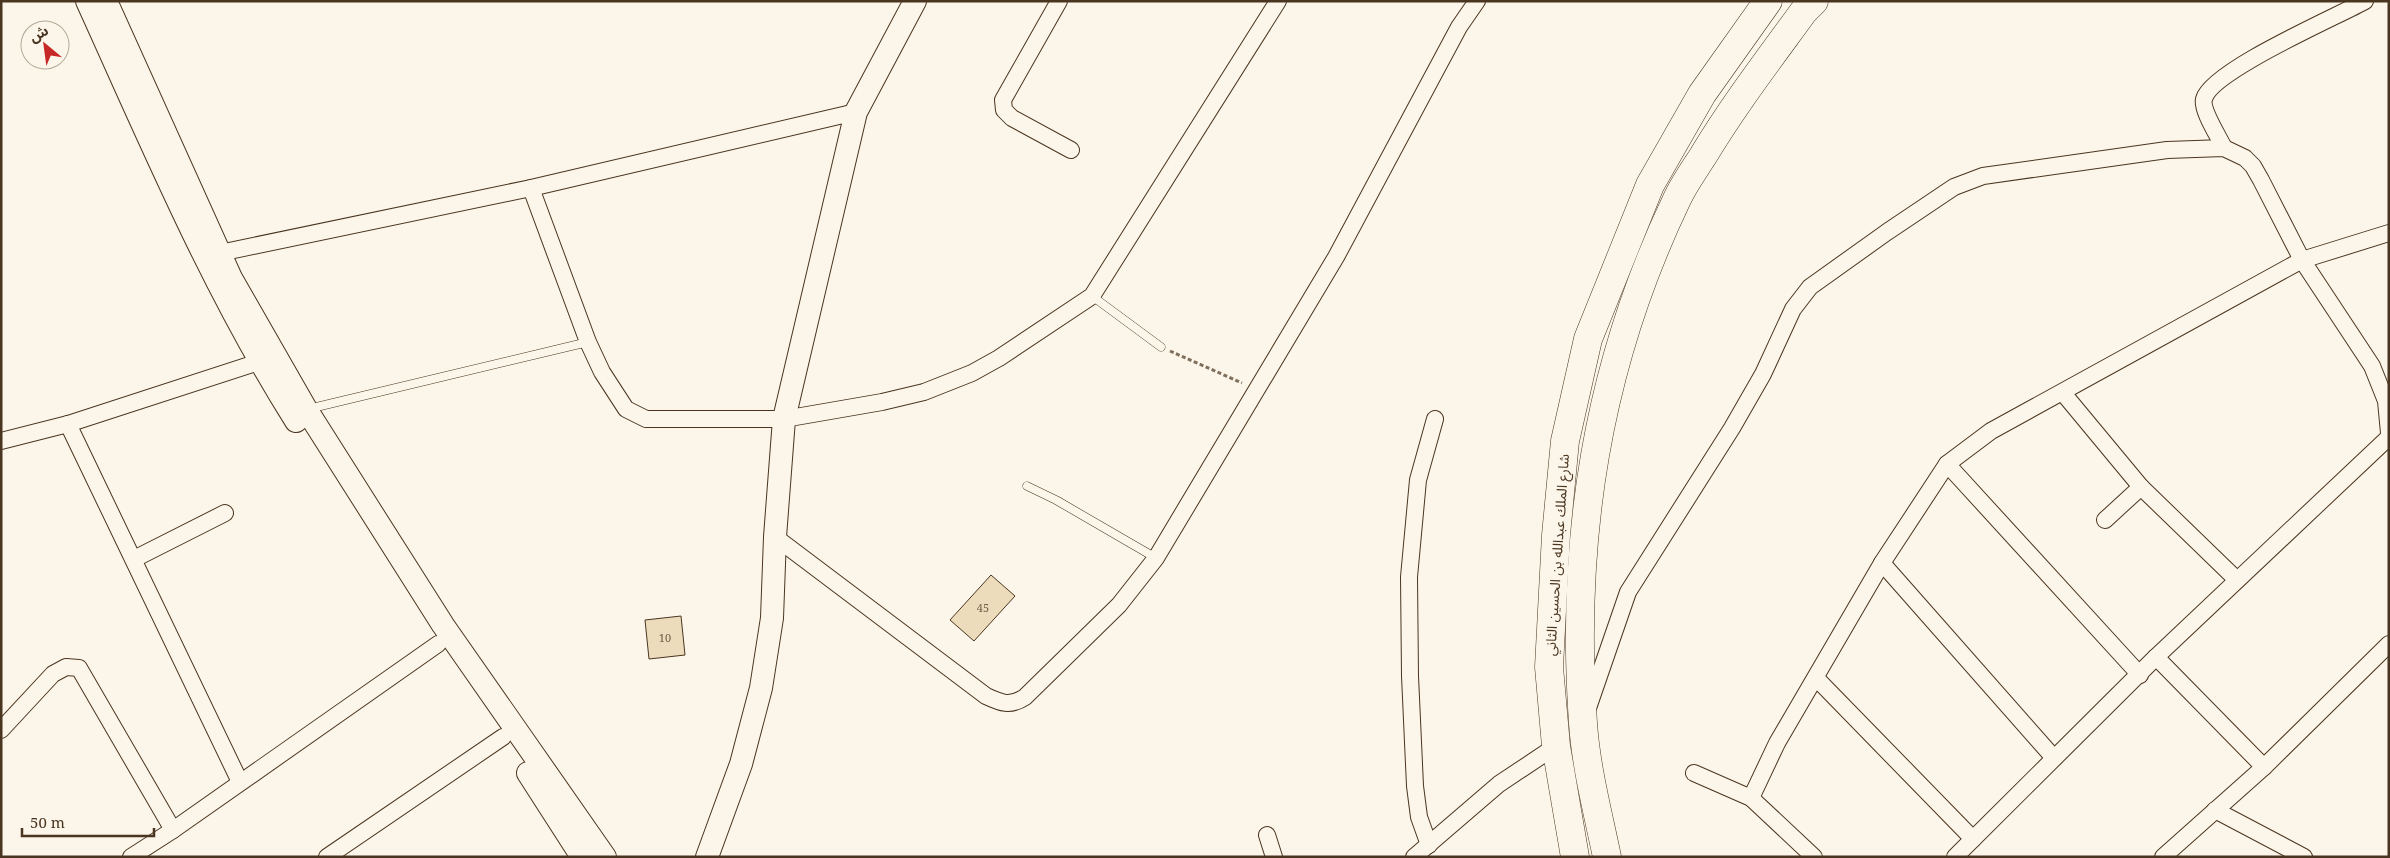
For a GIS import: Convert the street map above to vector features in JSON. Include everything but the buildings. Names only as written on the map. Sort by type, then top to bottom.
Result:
[{"type":"highway","name":"شارع الملك عبدالله بن الحسين الثاني","points":[[1575,857],[1556,746],[1549,667],[1556,535],[1565,441],[1588,339],[1650,186],[1702,94],[1748,26],[1768,1]]},
{"type":"highway","name":"شارع الملك عبدالله بن الحسين الثاني","points":[[1607,857],[1590,776],[1583,724],[1580,578],[1584,531],[1598,431],[1627,317],[1677,197],[1725,119],[1814,1]]},
{"type":"street","points":[[88,1],[211,255],[267,360],[438,644],[504,737],[582,857]]},
{"type":"street","points":[[106,1],[211,255]]},
{"type":"street","points":[[707,857],[741,764],[762,688],[772,618],[775,537],[784,419],[856,112],[914,1]]},
{"type":"street","points":[[1059,1],[1003,100],[1004,110],[1012,118],[1071,150]]},
{"type":"street","points":[[531,188],[588,342],[602,372],[626,410],[646,419],[784,419],[882,402],[924,392],[972,373],[1092,296],[1278,1]]},
{"type":"street","points":[[775,537],[986,696],[1000,703],[1010,704],[1025,697],[1120,606],[1156,558],[1336,256],[1458,27],[1477,1]]},
{"type":"street","points":[[2224,148],[2204,108],[2203,100],[2207,91],[2236,68],[2365,1]]},
{"type":"street","points":[[211,255],[531,188],[856,112]]},
{"type":"street","points":[[1583,724],[1628,592],[1732,428],[1763,374],[1793,309],[1810,288],[1954,187],[1983,176],[2167,150],[2224,148],[2245,158],[2253,166],[2302,260],[2372,366],[2386,401],[2389,433]]},
{"type":"street","points":[[1752,798],[1777,743],[1882,562],[1947,464],[1991,431],[2302,260],[2389,233]]},
{"type":"street","points":[[267,360],[306,409],[442,625],[605,857]]},
{"type":"street","points":[[1,441],[68,424],[267,360]]},
{"type":"street","points":[[2062,393],[2141,487],[2237,580]]},
{"type":"street","points":[[1429,845],[1419,817],[1415,786],[1410,676],[1409,578],[1418,480],[1435,419]]},
{"type":"street","points":[[68,424],[240,782]]},
{"type":"street","points":[[1955,857],[2156,657],[2389,437]]},
{"type":"street","points":[[1947,464],[2140,675]]},
{"type":"street","points":[[2105,520],[2141,487]]},
{"type":"street","points":[[134,559],[225,513]]},
{"type":"street","points":[[1882,562],[2054,758]]},
{"type":"street","points":[[131,857],[173,830],[438,644]]},
{"type":"street","points":[[2163,857],[2264,766],[2389,644]]},
{"type":"street","points":[[2156,657],[2264,766]]},
{"type":"street","points":[[1,730],[53,674],[66,667],[79,668],[173,830]]},
{"type":"street","points":[[1816,678],[1973,839]]},
{"type":"street","points":[[327,857],[504,737]]},
{"type":"street","points":[[1414,857],[1499,784],[1556,746]]},
{"type":"street","points":[[1694,773],[1752,798],[1814,857]]},
{"type":"street","points":[[2215,810],[2304,857]]},
{"type":"street","points":[[1266,835],[1274,857]]},
{"type":"lane","points":[[1092,296],[1161,347]]},
{"type":"lane","points":[[306,409],[588,342]]},
{"type":"lane","points":[[1027,486],[1056,500],[1156,558]]},
{"type":"path","points":[[1161,347],[1256,389]]}]
